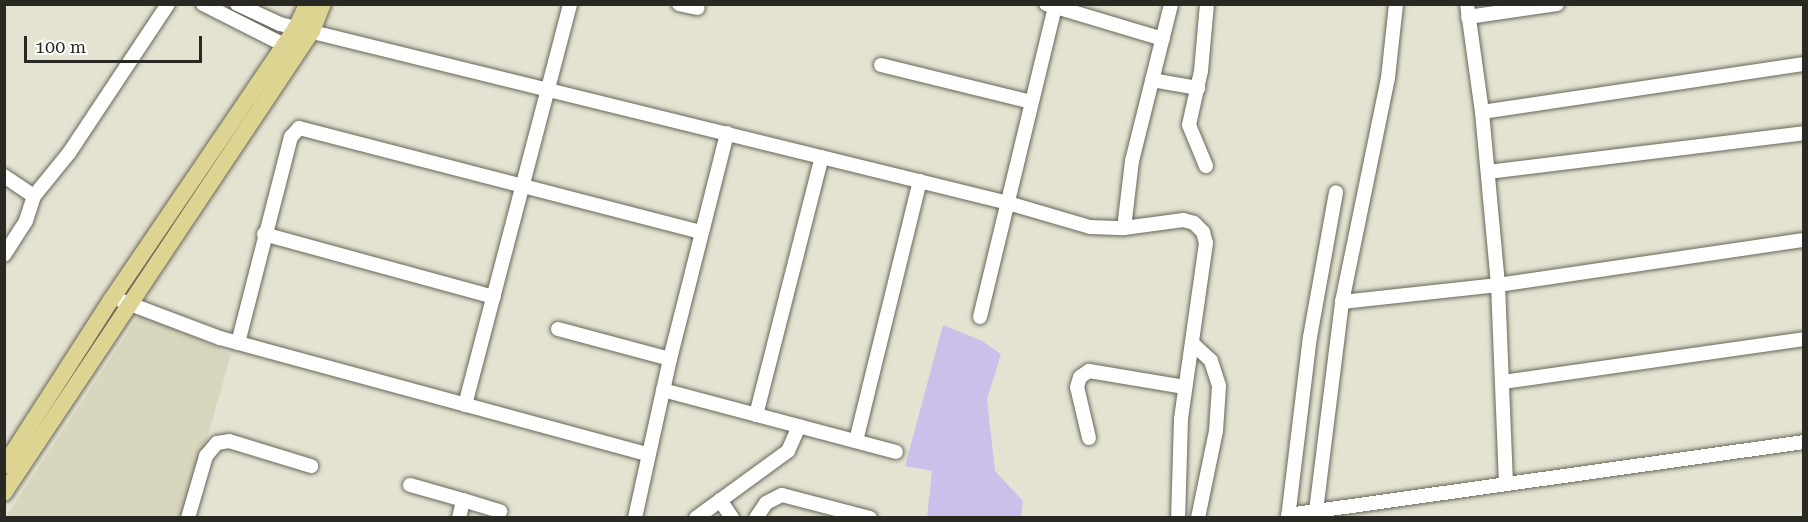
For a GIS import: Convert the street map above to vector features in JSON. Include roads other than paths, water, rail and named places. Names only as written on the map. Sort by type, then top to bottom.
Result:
[{"type":"main road","points":[[4,466],[111,300],[284,45],[304,29],[307,4]]},
{"type":"main road","points":[[4,493],[304,29],[323,4]]},
{"type":"street","points":[[4,255],[26,221],[34,196],[69,153],[168,4]]},
{"type":"street","points":[[203,4],[284,45]]},
{"type":"street","points":[[237,4],[304,29],[1008,203],[1090,227],[1124,228],[1183,220],[1194,223],[1203,232],[1206,243],[1185,387],[1178,518]]},
{"type":"street","points":[[465,405],[570,4]]},
{"type":"street","points":[[679,4],[698,8]]},
{"type":"street","points":[[1124,228],[1132,161],[1171,4]]},
{"type":"street","points":[[1206,166],[1189,132],[1198,88],[1208,4]]},
{"type":"street","points":[[1316,511],[1337,333],[1386,88],[1396,4]]},
{"type":"street","points":[[1506,484],[1498,285],[1482,112],[1467,11],[1557,4]]},
{"type":"street","points":[[980,317],[1032,102],[1052,5],[1163,39]]},
{"type":"street","points":[[1482,112],[1803,64]]},
{"type":"street","points":[[881,65],[1032,102]]},
{"type":"street","points":[[1152,80],[1198,88]]},
{"type":"street","points":[[238,343],[264,234],[291,136],[299,128],[701,232]]},
{"type":"street","points":[[1488,172],[1803,133]]},
{"type":"street","points":[[635,518],[670,359],[727,134]]},
{"type":"street","points":[[756,415],[822,157]]},
{"type":"street","points":[[4,176],[34,196]]},
{"type":"street","points":[[856,441],[920,181]]},
{"type":"street","points":[[1336,192],[1310,337],[1288,516],[1803,442]]},
{"type":"street","points":[[264,234],[494,297]]},
{"type":"street","points":[[1342,302],[1498,285],[1803,240]]},
{"type":"street","points":[[111,300],[129,302],[238,343],[648,454]]},
{"type":"street","points":[[558,329],[670,359]]},
{"type":"street","points":[[1310,337],[1337,333]]},
{"type":"street","points":[[1503,382],[1803,339]]},
{"type":"street","points":[[1192,343],[1211,361],[1219,386],[1216,431],[1198,518]]},
{"type":"street","points":[[1089,438],[1077,387],[1080,377],[1089,371],[1185,387]]},
{"type":"street","points":[[663,390],[896,452]]},
{"type":"street","points":[[696,518],[788,452],[799,426]]},
{"type":"street","points":[[188,518],[206,456],[217,443],[229,441],[311,466]]},
{"type":"street","points":[[410,485],[500,511]]},
{"type":"street","points":[[756,518],[766,503],[782,495],[870,518]]},
{"type":"street","points":[[459,518],[463,500]]},
{"type":"street","points":[[720,500],[732,518]]}]
